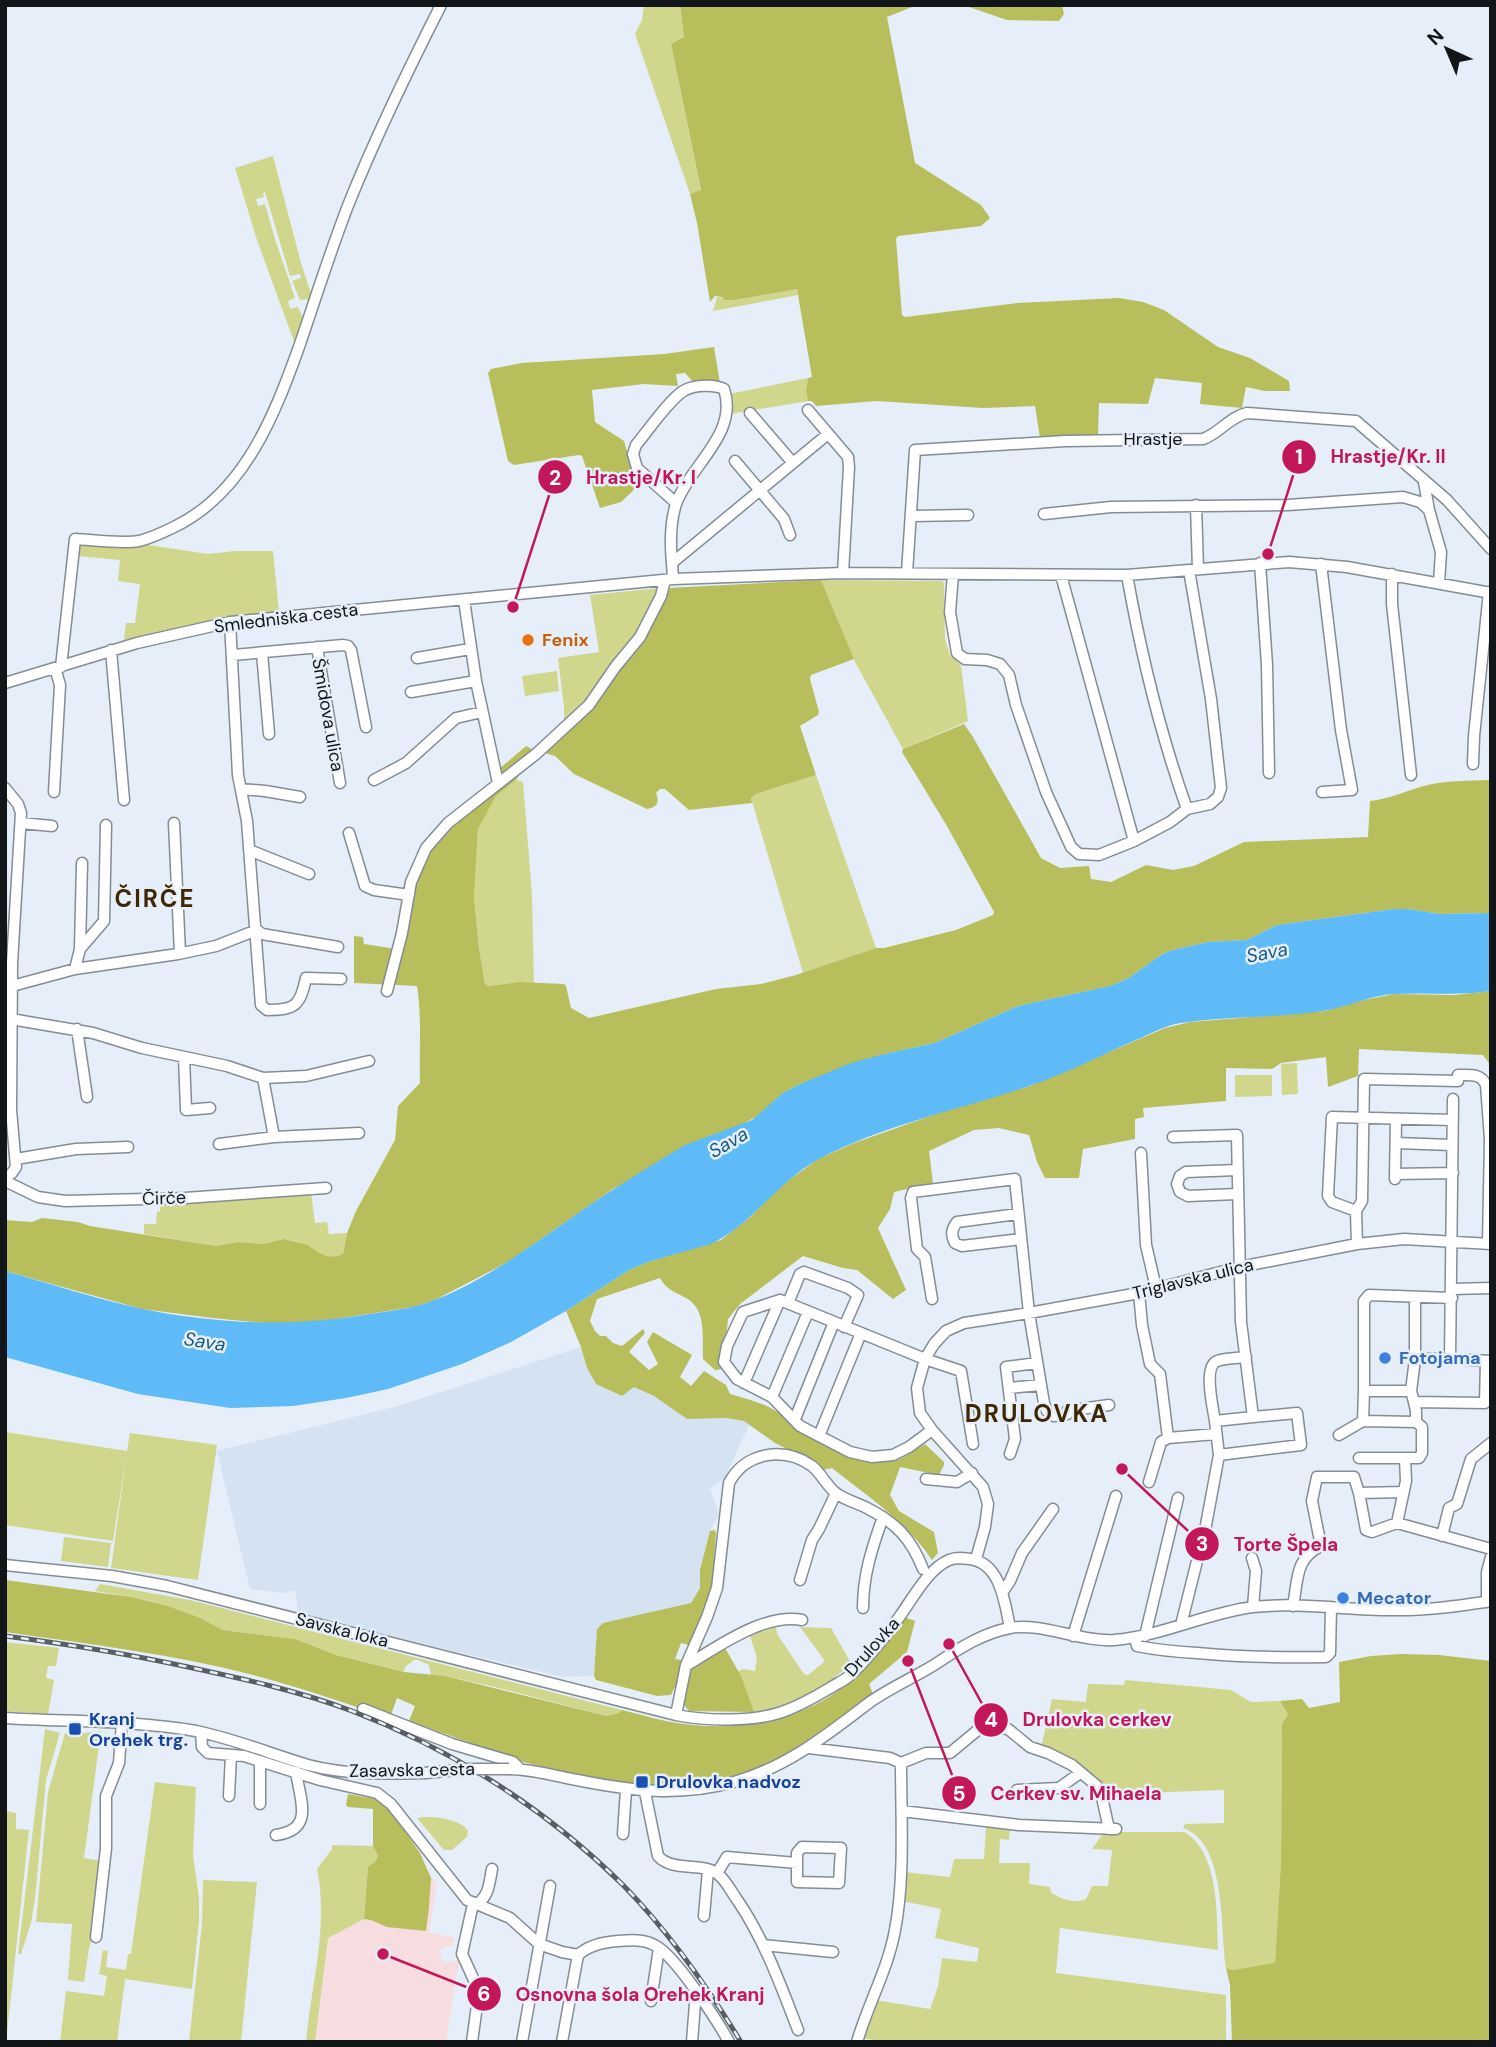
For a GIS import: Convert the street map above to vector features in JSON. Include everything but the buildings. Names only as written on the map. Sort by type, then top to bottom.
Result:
[{"type":"street","points":[[54,792],[60,685],[58,668],[75,539],[136,541],[184,522],[209,504],[229,484],[258,444],[281,397],[349,204],[402,84],[441,5]]},
{"type":"street","points":[[387,991],[416,868],[433,838],[448,823],[536,754],[589,705],[615,666],[640,637],[669,580],[672,563],[670,542],[676,503],[724,424],[728,400],[724,389],[718,386],[694,387],[681,393],[636,445],[634,454],[637,468],[676,503]]},
{"type":"street","points":[[808,410],[848,457],[843,573]]},
{"type":"street","points":[[750,413],[793,463]]},
{"type":"street","name":"Hrastje","points":[[907,573],[915,450],[1065,441],[1203,439],[1237,415],[1247,413],[1356,421],[1460,513],[1491,550]]},
{"type":"street","points":[[672,563],[828,434]]},
{"type":"street","points":[[735,461],[784,519],[790,536]]},
{"type":"street","points":[[1424,482],[1441,552],[1440,583]]},
{"type":"street","points":[[1044,514],[1111,507],[1288,505],[1403,497],[1420,502],[1429,510]]},
{"type":"street","points":[[953,574],[950,612],[957,653],[965,659],[987,660],[1000,664],[1009,675],[1016,705],[1046,792],[1071,847],[1079,854],[1099,855],[1134,841],[1170,822],[1187,809],[1210,804],[1218,797],[1221,788],[1194,569],[1196,505]]},
{"type":"street","points":[[912,516],[968,515]]},
{"type":"street","points":[[1260,564],[1267,665],[1269,773]]},
{"type":"street","name":"Smledniška cesta","points":[[5,683],[111,650],[230,622],[669,580],[843,573],[1127,575],[1260,564],[1321,564],[1490,592]]},
{"type":"street","points":[[1321,564],[1341,730],[1352,790],[1322,792]]},
{"type":"street","points":[[1392,574],[1392,604],[1411,775]]},
{"type":"street","points":[[1061,575],[1134,841]]},
{"type":"street","points":[[1127,575],[1157,712],[1187,809]]},
{"type":"street","points":[[1473,764],[1490,592]]},
{"type":"street","points":[[464,600],[470,649],[498,783]]},
{"type":"street","points":[[230,622],[238,775],[247,821],[261,1004],[267,1010],[291,1008],[299,1003],[306,978],[341,979]]},
{"type":"street","name":"Šmidova ulica","points":[[233,655],[348,646],[366,727]]},
{"type":"street","name":"Šmidova ulica","points":[[317,648],[340,783]]},
{"type":"street","points":[[417,658],[470,649]]},
{"type":"street","points":[[111,650],[124,800]]},
{"type":"street","points":[[262,653],[269,734]]},
{"type":"street","points":[[411,691],[476,681]]},
{"type":"street","points":[[374,780],[406,763],[456,718],[482,712]]},
{"type":"street","points":[[5,788],[18,804],[21,813],[14,901],[10,1110],[16,1167],[5,1179]]},
{"type":"street","points":[[241,789],[300,797]]},
{"type":"street","points":[[21,823],[52,826]]},
{"type":"street","points":[[174,823],[180,953]]},
{"type":"street","points":[[79,949],[104,921],[106,825]]},
{"type":"street","points":[[349,832],[366,886],[374,890],[409,895]]},
{"type":"street","points":[[249,850],[309,874]]},
{"type":"street","points":[[75,969],[79,949],[82,863]]},
{"type":"street","points":[[12,986],[75,969],[216,946],[257,930]]},
{"type":"street","points":[[257,930],[262,934],[338,947]]},
{"type":"street","points":[[12,1019],[93,1032],[142,1048],[227,1066],[263,1078],[306,1076],[369,1061]]},
{"type":"street","points":[[77,1029],[87,1097]]},
{"type":"street","points":[[184,1057],[186,1110],[210,1108]]},
{"type":"street","points":[[1357,1244],[1356,1211],[1362,1200],[1364,1079],[1458,1081],[1458,1074],[1476,1075],[1484,1079],[1486,1086],[1490,1139],[1489,1244]]},
{"type":"street","points":[[263,1078],[274,1137]]},
{"type":"street","points":[[1450,1359],[1453,1099]]},
{"type":"street","points":[[1356,1211],[1332,1202],[1328,1196],[1332,1117],[1453,1120]]},
{"type":"street","points":[[1396,1120],[1395,1177],[1453,1173]]},
{"type":"street","points":[[219,1144],[274,1137],[359,1133]]},
{"type":"street","points":[[1173,1137],[1237,1135],[1241,1322],[1253,1417]]},
{"type":"street","points":[[1396,1143],[1452,1145]]},
{"type":"street","points":[[16,1159],[76,1149],[128,1147]]},
{"type":"street","points":[[1141,1153],[1146,1245],[1156,1287]]},
{"type":"street","points":[[1237,1170],[1185,1172],[1177,1184],[1180,1192],[1188,1196],[1237,1194]]},
{"type":"street","name":"Čirče","points":[[5,1179],[38,1197],[65,1201],[198,1197],[326,1188]]},
{"type":"street","points":[[932,1299],[925,1257],[917,1249],[911,1198],[913,1192],[1014,1179],[1029,1314],[1047,1411],[1054,1416],[1067,1414],[1067,1411],[1109,1405]]},
{"type":"street","points":[[1018,1214],[957,1222],[952,1228],[952,1236],[955,1243],[962,1246],[1021,1239]]},
{"type":"street","name":"Triglavska ulica","points":[[932,1430],[920,1413],[917,1388],[925,1359],[946,1331],[964,1323],[1029,1314],[1139,1293],[1240,1267],[1357,1244],[1404,1239],[1489,1244]]},
{"type":"street","points":[[744,1383],[800,1274],[804,1272],[848,1288],[858,1295],[844,1326]]},
{"type":"street","points":[[1363,1421],[1364,1301],[1370,1295],[1415,1297],[1491,1288]]},
{"type":"street","points":[[1139,1293],[1150,1364],[1160,1374],[1168,1438]]},
{"type":"street","points":[[1415,1297],[1412,1396],[1416,1422]]},
{"type":"street","points":[[972,1444],[961,1371],[784,1302],[743,1312],[727,1346],[724,1362],[737,1379],[772,1397],[800,1426],[850,1452],[872,1457],[893,1455],[932,1430],[972,1473],[983,1487],[988,1504],[976,1559],[995,1575],[1010,1628]]},
{"type":"street","points":[[772,1397],[808,1312]]},
{"type":"street","points":[[795,1419],[834,1322]]},
{"type":"street","points":[[819,1436],[861,1333]]},
{"type":"street","points":[[1181,1625],[1206,1525],[1219,1455],[1209,1375],[1212,1365],[1217,1361],[1246,1357]]},
{"type":"street","points":[[1364,1391],[1488,1404],[1488,1362],[1415,1359]]},
{"type":"street","points":[[1010,1454],[1015,1439],[1006,1367],[1037,1363]]},
{"type":"street","points":[[1009,1388],[1041,1385]]},
{"type":"street","points":[[1215,1420],[1297,1413],[1301,1445],[1219,1455]]},
{"type":"street","points":[[1339,1435],[1363,1421],[1416,1422],[1422,1427],[1422,1453],[1419,1458],[1359,1458]]},
{"type":"street","points":[[1149,1482],[1161,1442],[1168,1438],[1216,1434]]},
{"type":"street","points":[[1442,1536],[1449,1508],[1457,1504],[1471,1459],[1491,1443]]},
{"type":"street","points":[[676,1715],[686,1665],[717,1588],[729,1483],[735,1472],[747,1462],[760,1456],[787,1455],[799,1458],[813,1467],[836,1493],[883,1517],[910,1541],[923,1569]]},
{"type":"street","points":[[1397,1523],[1406,1481],[1405,1459]]},
{"type":"street","points":[[926,1479],[957,1482],[972,1473]]},
{"type":"street","points":[[1293,1606],[1301,1561],[1321,1546],[1312,1501],[1317,1477],[1353,1477],[1366,1530],[1372,1532],[1397,1523],[1491,1549]]},
{"type":"street","points":[[1359,1493],[1403,1492]]},
{"type":"street","points":[[800,1580],[812,1539],[836,1493]]},
{"type":"street","points":[[1073,1636],[1116,1496]]},
{"type":"street","points":[[1140,1637],[1178,1498]]},
{"type":"street","points":[[1002,1593],[1022,1553],[1053,1509]]},
{"type":"street","name":"Drulovka","points":[[863,1608],[863,1586],[869,1556],[883,1517]]},
{"type":"street","points":[[1489,1601],[1487,1572],[1491,1557]]},
{"type":"street","name":"Drulovka","points":[[676,1715],[709,1719],[745,1718],[780,1713],[815,1698],[847,1678],[870,1654],[940,1565],[961,1558],[976,1559]]},
{"type":"street","points":[[1252,1558],[1256,1571],[1253,1607]]},
{"type":"street","name":"Savska loka","points":[[5,1564],[112,1576],[167,1586],[676,1715]]},
{"type":"street","name":"Drulovka","points":[[645,1791],[695,1791],[736,1782],[775,1766],[809,1748],[891,1689],[983,1637],[1010,1628],[1110,1640],[1140,1637],[1220,1613],[1253,1607],[1407,1610],[1489,1601]]},
{"type":"street","name":"Drulovka","points":[[1140,1637],[1138,1646],[1152,1649],[1230,1656],[1326,1657],[1330,1653],[1331,1607]]},
{"type":"street","points":[[686,1665],[740,1634],[773,1621],[790,1618],[802,1620]]},
{"type":"street","points":[[363,1709],[452,1744],[513,1762],[515,1769]]},
{"type":"street","name":"Zasavska cesta","points":[[5,1718],[122,1722],[201,1732],[332,1770],[386,1774],[515,1769],[626,1790],[645,1791]]},
{"type":"street","points":[[96,1937],[106,1848],[106,1796],[119,1763],[122,1722]]},
{"type":"street","points":[[809,1748],[890,1758],[901,1763],[926,1753],[950,1753],[979,1729],[1008,1729],[1030,1747],[1062,1758],[1097,1786],[1112,1829],[1019,1825],[902,1811]]},
{"type":"street","name":"Zasavska cesta","points":[[201,1732],[202,1747],[208,1752],[260,1761],[355,1790],[377,1793],[391,1804],[458,1890],[474,1904],[510,1918],[539,1944],[578,1955]]},
{"type":"street","points":[[229,1796],[231,1755]]},
{"type":"street","points":[[260,1761],[260,1804]]},
{"type":"street","points":[[857,2042],[895,1930],[901,1871],[901,1763]]},
{"type":"street","points":[[276,1835],[296,1829],[301,1822],[303,1813],[296,1772]]},
{"type":"street","points":[[1017,1790],[1059,1788],[1080,1773]]},
{"type":"street","points":[[623,1834],[626,1790]]},
{"type":"street","points":[[645,1791],[658,1856],[664,1863],[712,1871],[743,1909],[776,1972],[798,2030]]},
{"type":"street","points":[[802,1847],[841,1848],[839,1883],[797,1882],[797,1863],[797,1853],[802,1847]]},
{"type":"street","points":[[704,1916],[712,1871],[727,1857],[797,1863]]},
{"type":"street","points":[[472,2042],[479,1991],[462,1954],[474,1904],[483,1900],[487,1894],[492,1869]]},
{"type":"street","points":[[522,2042],[550,1886]]},
{"type":"street","points":[[562,2042],[578,1955],[585,1949],[604,1942],[646,1942],[668,1954],[729,2042]]},
{"type":"street","points":[[763,1945],[833,1952]]},
{"type":"street","points":[[652,2001],[659,1948]]},
{"type":"street","points":[[692,2042],[696,1991]]},
{"type":"shaded area","points":[[581,1347],[587,1368],[596,1384],[622,1396],[633,1386],[654,1396],[687,1419],[727,1418],[744,1421],[749,1425],[725,1478],[710,1489],[719,1514],[710,1531],[700,1570],[700,1588],[690,1604],[603,1624],[597,1629],[594,1676],[563,1677],[432,1646],[298,1612],[295,1590],[284,1593],[250,1589],[217,1451],[398,1406]]},
{"type":"shaded area","points":[[422,1865],[437,1884],[429,1932],[455,1938],[453,1945],[439,1950],[443,1963],[459,1960],[446,2042],[315,2042],[328,1938],[364,1919]]},
{"type":"green space","points":[[644,5],[680,5],[684,37],[671,44],[701,191],[690,194],[635,34],[642,20]]},
{"type":"green space","points":[[680,5],[917,5],[887,17],[915,163],[981,205],[990,218],[981,226],[898,236],[896,239],[902,315],[905,317],[1018,303],[1119,298],[1143,302],[1164,310],[1218,347],[1250,358],[1289,381],[1290,391],[1265,391],[1246,387],[1242,408],[1200,404],[1202,383],[1155,378],[1148,404],[1099,403],[1098,436],[1040,438],[1035,406],[983,408],[877,401],[816,406],[812,401],[808,401],[808,378],[812,377],[797,289],[735,300],[715,296],[710,302],[690,194],[701,190],[671,44],[684,37]]},
{"type":"green space","points":[[963,5],[1062,5],[1064,14],[1059,21],[1007,20]]},
{"type":"green space","points":[[273,156],[313,300],[312,303],[306,299],[300,300],[292,281],[301,278],[300,274],[290,276],[265,192],[264,197],[256,199],[258,206],[265,204],[295,298],[288,301],[290,309],[298,307],[305,323],[296,347],[257,240],[235,168]]},
{"type":"green space","points":[[797,289],[798,295],[713,311],[717,297],[735,300]]},
{"type":"green space","points":[[714,347],[720,383],[694,383],[685,373],[676,374],[678,386],[644,384],[592,390],[595,422],[624,441],[637,487],[621,502],[600,508],[582,456],[514,465],[508,461],[488,373],[491,369],[522,363],[664,354]]},
{"type":"green space","points":[[808,378],[808,401],[730,414],[729,394]]},
{"type":"green space","points":[[83,543],[142,544],[208,554],[273,551],[279,611],[193,624],[124,640],[126,623],[135,623],[140,584],[118,581],[120,560],[77,556],[78,548]]},
{"type":"green space","points":[[821,580],[942,581],[945,639],[950,655],[961,665],[968,721],[903,749],[855,662]]},
{"type":"green space","points":[[821,580],[854,659],[811,675],[819,712],[800,726],[816,775],[756,794],[751,798],[752,803],[689,810],[665,789],[660,789],[656,793],[657,804],[647,809],[574,774],[555,756],[542,752],[642,639],[668,588]]},
{"type":"green space","points":[[660,588],[654,610],[590,699],[564,723],[558,658],[599,652],[590,595]]},
{"type":"green space","points":[[557,671],[559,691],[525,696],[522,676]]},
{"type":"green space","points":[[964,724],[1041,858],[1060,868],[1089,866],[1091,879],[1111,882],[1146,865],[1173,870],[1194,866],[1244,842],[1368,837],[1370,801],[1432,784],[1491,780],[1491,913],[1441,914],[1394,909],[1277,925],[1247,940],[1208,942],[1173,950],[1164,953],[1127,979],[1110,986],[1018,1006],[935,1043],[884,1054],[800,1084],[783,1093],[758,1116],[613,1189],[508,1262],[433,1301],[413,1307],[330,1320],[264,1323],[142,1309],[5,1271],[5,1220],[32,1222],[42,1218],[216,1246],[238,1242],[264,1244],[284,1239],[309,1245],[325,1255],[343,1254],[347,1233],[356,1211],[395,1140],[398,1106],[420,1083],[417,986],[354,983],[354,936],[363,937],[364,944],[403,950],[414,882],[436,838],[497,785],[498,770],[526,746],[536,751],[516,780],[496,796],[478,829],[474,898],[485,984],[564,984],[571,1008],[589,1018],[716,989],[761,984],[876,948],[956,930],[993,915],[994,912],[947,826],[902,752],[903,749]]},
{"type":"green space","points":[[816,775],[876,948],[803,973],[751,798],[756,794]]},
{"type":"green space","points":[[516,780],[523,782],[532,894],[534,983],[487,986],[479,948],[474,898],[478,829],[496,796]]},
{"type":"green space","points":[[1491,991],[1491,1066],[1483,1055],[1359,1049],[1358,1076],[1328,1087],[1326,1057],[1281,1063],[1272,1069],[1226,1068],[1226,1101],[1143,1108],[1144,1117],[1135,1119],[1135,1139],[1083,1149],[1079,1178],[1045,1178],[1029,1135],[999,1128],[974,1130],[929,1151],[933,1183],[894,1192],[890,1209],[878,1228],[906,1290],[893,1299],[857,1270],[803,1256],[740,1304],[728,1319],[723,1369],[715,1370],[703,1359],[702,1325],[693,1303],[668,1288],[660,1278],[597,1299],[590,1321],[595,1331],[622,1346],[643,1329],[645,1333],[629,1352],[649,1370],[658,1364],[647,1342],[653,1332],[692,1355],[680,1377],[691,1386],[704,1371],[726,1385],[730,1394],[770,1408],[848,1456],[880,1462],[897,1460],[925,1444],[944,1462],[939,1475],[900,1467],[890,1495],[899,1511],[934,1532],[938,1553],[932,1560],[899,1522],[832,1468],[819,1471],[801,1456],[775,1443],[744,1421],[727,1418],[687,1419],[654,1396],[634,1387],[622,1396],[596,1384],[587,1368],[566,1311],[629,1270],[721,1240],[750,1217],[781,1186],[818,1159],[854,1143],[953,1108],[1030,1086],[1165,1028],[1190,1022],[1325,1011],[1395,994],[1455,995]]},
{"type":"green space","points":[[1297,1063],[1298,1094],[1282,1095],[1281,1064]]},
{"type":"green space","points":[[1235,1075],[1272,1075],[1272,1096],[1235,1097]]},
{"type":"green space","points":[[311,1192],[315,1223],[327,1222],[329,1234],[347,1233],[343,1254],[325,1255],[309,1245],[285,1239],[264,1244],[238,1242],[216,1246],[144,1234],[144,1224],[156,1224],[160,1201]]},
{"type":"green space","points":[[5,1432],[127,1451],[130,1433],[217,1445],[198,1580],[111,1568],[127,1452],[113,1541],[5,1525]]},
{"type":"green space","points":[[714,1530],[712,1588],[689,1645],[681,1643],[675,1659],[682,1660],[677,1683],[671,1695],[657,1696],[596,1680],[597,1629],[603,1623],[691,1603],[700,1588],[700,1570],[710,1531]]},
{"type":"green space","points":[[64,1537],[111,1543],[108,1567],[61,1561]]},
{"type":"green space","points":[[5,1580],[131,1597],[168,1606],[223,1630],[295,1639],[336,1655],[404,1672],[445,1676],[607,1716],[622,1710],[669,1722],[708,1726],[754,1724],[799,1712],[819,1702],[839,1690],[863,1668],[904,1617],[915,1621],[907,1652],[869,1684],[873,1694],[847,1716],[792,1752],[758,1769],[700,1786],[604,1782],[523,1762],[409,1721],[415,1706],[397,1698],[390,1718],[253,1675],[192,1661],[5,1632]]},
{"type":"green space","points":[[100,1584],[190,1600],[622,1710],[607,1716],[495,1687],[431,1675],[429,1665],[418,1660],[405,1667],[404,1672],[336,1655],[295,1639],[223,1630],[168,1606],[95,1591]]},
{"type":"green space","points":[[776,1627],[777,1634],[804,1674],[808,1675],[825,1661],[800,1627],[831,1628],[851,1663],[818,1689],[781,1706],[754,1712],[738,1671],[755,1671],[757,1658],[750,1636]]},
{"type":"green space","points":[[5,1642],[59,1648],[56,1666],[48,1666],[46,1678],[54,1680],[48,1714],[5,1711]]},
{"type":"green space","points":[[725,1648],[741,1676],[754,1712],[689,1711],[684,1705],[683,1697],[691,1670]]},
{"type":"green space","points":[[1401,1654],[1491,1661],[1491,2042],[1232,2042],[1230,1985],[1226,1968],[1233,1970],[1275,1963],[1281,1862],[1282,1724],[1288,1714],[1280,1701],[1302,1699],[1309,1708],[1340,1702],[1339,1662]]},
{"type":"green space","points":[[1125,1680],[1231,1690],[1251,1702],[1280,1701],[1288,1714],[1282,1724],[1281,1862],[1275,1964],[1233,1970],[1226,1968],[1219,1889],[1214,1869],[1207,1851],[1197,1837],[1183,1828],[1185,1824],[1224,1823],[1224,1790],[1139,1793],[1103,1791],[1041,1748],[1052,1699],[1086,1702],[1088,1684],[1124,1685]]},
{"type":"green space","points":[[45,1729],[60,1733],[46,1780],[31,1923],[21,1954],[18,1954]]},
{"type":"green space","points":[[101,1731],[84,1858],[101,1861],[96,1928],[89,1948],[84,1982],[68,1980],[72,1924],[36,1922],[48,1792],[65,1733]]},
{"type":"green space","points":[[155,1782],[196,1787],[193,1855],[199,1921],[192,1989],[125,1979],[117,2042],[60,2042],[66,1991],[104,1996],[107,1976],[99,1974],[103,1950],[108,1951],[106,1967],[126,1970],[128,1954],[131,1954]]},
{"type":"green space","points":[[348,1794],[380,1800],[388,1807],[420,1853],[431,1878],[426,1931],[387,1927],[364,1919],[368,1867],[378,1856],[373,1846],[373,1809],[348,1807]]},
{"type":"green space","points":[[5,1811],[16,1813],[16,1829],[29,1830],[6,2042]]},
{"type":"green space","points":[[417,1818],[454,1821],[468,1831],[467,1837],[452,1850],[444,1850]]},
{"type":"green space","points":[[986,1827],[1010,1829],[1009,1840],[1000,1839],[999,1863],[1030,1863],[1029,1884],[1050,1887],[1051,1893],[1072,1901],[1086,1899],[1092,1886],[1108,1886],[1112,1850],[1092,1849],[1104,1832],[1184,1832],[1195,1841],[1204,1854],[1214,1885],[1218,1950],[1060,1928],[1056,1973],[1226,1995],[1226,2042],[889,2042],[860,2038],[875,2000],[930,2009],[938,1986],[942,1958],[977,1962],[979,1948],[935,1938],[941,1909],[902,1901],[904,1872],[950,1877],[954,1859],[984,1859]]},
{"type":"green space","points":[[332,1845],[373,1846],[378,1856],[368,1867],[364,1919],[328,1938],[315,2042],[306,2042],[320,1934],[317,1869],[332,1849]]},
{"type":"green space","points":[[203,1880],[257,1882],[241,2042],[189,2042],[202,1924]]},
{"type":"water","name":"Sava","points":[[1394,909],[1441,914],[1491,913],[1491,991],[1386,995],[1323,1011],[1175,1024],[1043,1081],[896,1127],[844,1147],[804,1168],[740,1225],[711,1244],[629,1270],[566,1311],[511,1342],[462,1364],[388,1389],[293,1406],[230,1408],[138,1394],[5,1357],[5,1271],[143,1309],[226,1321],[337,1319],[416,1306],[450,1294],[484,1276],[685,1145],[752,1120],[783,1093],[851,1063],[935,1043],[1018,1006],[1110,986],[1127,979],[1164,953],[1173,950],[1208,942],[1247,940],[1277,925]]},
{"type":"railway","points":[[5,1636],[143,1658],[292,1691],[352,1711],[462,1763],[562,1831],[623,1885],[687,1960],[741,2042]]},
{"type":"place","name":"Hrastje/Kr. II","points":[[1268,554]]},
{"type":"place","name":"Hrastje/Kr. I","points":[[513,607]]},
{"type":"place","name":"Fenix","points":[[528,640]]},
{"type":"place","name":"Fotojama","points":[[1385,1358]]},
{"type":"place","name":"Torte Špela","points":[[1122,1469]]},
{"type":"place","name":"Mecator","points":[[1343,1598]]},
{"type":"place","name":"Drulovka cerkev","points":[[949,1644]]},
{"type":"place","name":"Cerkev sv. Mihaela","points":[[908,1661]]},
{"type":"place","name":"Kranj Orehek trg.","points":[[75,1729]]},
{"type":"place","name":"Drulovka nadvoz","points":[[642,1782]]},
{"type":"place","name":"Osnovna šola Orehek Kranj","points":[[383,1954]]},
{"type":"district","name":"ČIRČE","points":[[155,899]]},
{"type":"district","name":"DRULOVKA","points":[[1037,1414]]}]
